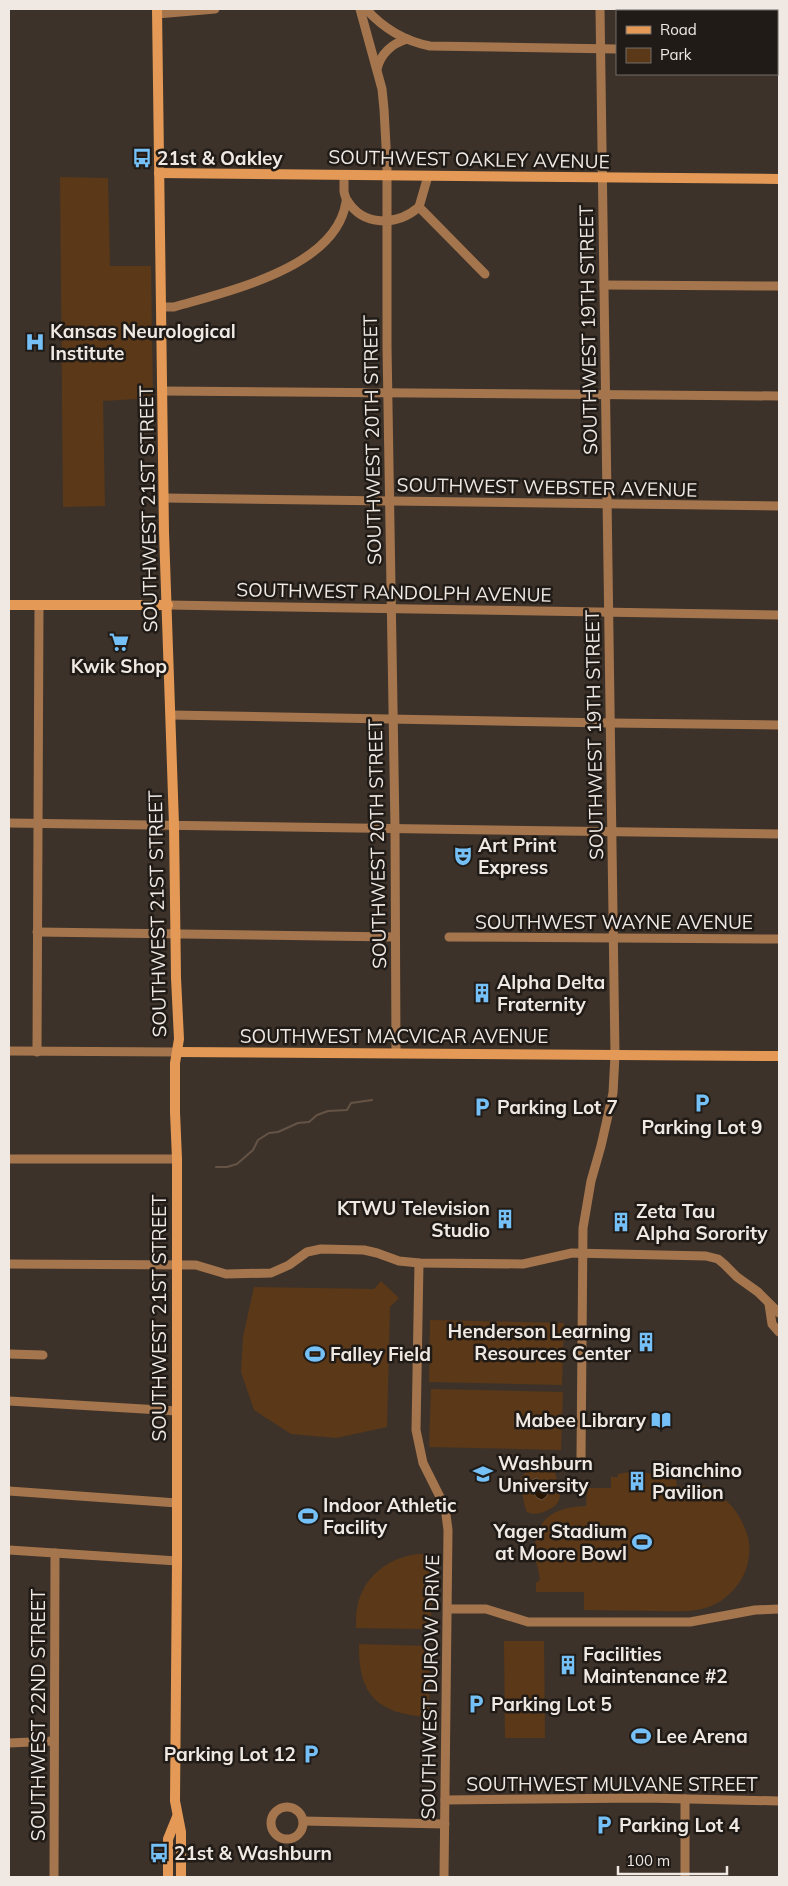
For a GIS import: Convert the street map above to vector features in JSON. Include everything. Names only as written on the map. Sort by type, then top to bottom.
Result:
[{"type":"main road","name":"SOUTHWEST 21ST STREET","points":[[157,11],[164,498],[179,1039],[175,1112],[177,1159],[175,1801],[181,1832],[181,1877]]},
{"type":"main road","name":"SOUTHWEST OAKLEY AVENUE","points":[[159,173],[779,179]]},
{"type":"main road","name":"SOUTHWEST RANDOLPH AVENUE","points":[[9,605],[168,605]]},
{"type":"main road","name":"SOUTHWEST MACVICAR AVENUE","points":[[177,1052],[779,1056]]},
{"type":"main road","name":"SOUTHWEST 21ST STREET","points":[[168,1877],[168,1839],[177,1817]]},
{"type":"street","points":[[157,11],[215,9]]},
{"type":"street","name":"SOUTHWEST 20TH STREET","points":[[360,9],[377,70],[384,109],[387,176],[396,1053]]},
{"type":"street","points":[[366,9],[384,26],[407,39],[422,44],[439,46],[616,48]]},
{"type":"street","name":"SOUTHWEST 19TH STREET","points":[[581,1458],[585,1206],[610,1110],[615,1055],[600,9]]},
{"type":"street","points":[[377,70],[380,59],[385,52],[391,46],[407,39]]},
{"type":"street","points":[[344,175],[344,191],[353,209],[366,217],[387,221],[405,217],[419,206],[428,176]]},
{"type":"street","points":[[161,307],[174,307],[242,287],[272,276],[293,265],[329,237],[341,218],[347,200]]},
{"type":"street","points":[[419,206],[485,274]]},
{"type":"street","points":[[604,285],[779,286]]},
{"type":"street","points":[[162,392],[779,396]]},
{"type":"street","name":"SOUTHWEST WEBSTER AVENUE","points":[[164,498],[779,506]]},
{"type":"street","name":"SOUTHWEST RANDOLPH AVENUE","points":[[168,605],[779,615]]},
{"type":"street","points":[[37,1052],[37,823],[40,606]]},
{"type":"street","points":[[170,715],[779,725]]},
{"type":"street","points":[[9,823],[779,834]]},
{"type":"street","points":[[37,932],[394,937]]},
{"type":"street","name":"SOUTHWEST WAYNE AVENUE","points":[[448,937],[779,939]]},
{"type":"street","name":"SOUTHWEST MACVICAR AVENUE","points":[[9,1051],[177,1052]]},
{"type":"street","points":[[9,1159],[177,1159]]},
{"type":"street","points":[[9,1264],[196,1264],[226,1274],[271,1273],[289,1265],[307,1252],[321,1249],[371,1250],[399,1262],[419,1263],[523,1264],[535,1263],[558,1255],[583,1253],[712,1257],[724,1264],[737,1277],[758,1292],[779,1313]]},
{"type":"street","name":"SOUTHWEST DUROW DRIVE","points":[[419,1263],[416,1430],[423,1463],[442,1497],[448,1518],[444,1877]]},
{"type":"street","points":[[769,1304],[772,1324],[779,1332]]},
{"type":"street","points":[[9,1354],[43,1355]]},
{"type":"street","points":[[9,1401],[177,1411]]},
{"type":"street","points":[[9,1491],[177,1502]]},
{"type":"street","points":[[9,1550],[177,1562]]},
{"type":"street","name":"SOUTHWEST 22ND STREET","points":[[54,1877],[55,1553]]},
{"type":"street","points":[[448,1609],[486,1609],[528,1622],[692,1621],[755,1610],[779,1609]]},
{"type":"street","points":[[9,1743],[54,1741]]},
{"type":"street","points":[[685,1798],[685,1877]]},
{"type":"street","name":"SOUTHWEST MULVANE STREET","points":[[445,1800],[685,1798],[779,1800]]},
{"type":"street","points":[[303,1821],[445,1824]]},
{"type":"green space","points":[[60,177],[108,178],[110,266],[151,266],[153,398],[103,401],[105,506],[63,507]]},
{"type":"green space","name":"Falley Field","points":[[381,1281],[399,1298],[390,1307],[387,1427],[336,1438],[291,1434],[254,1410],[241,1372],[243,1337],[254,1287],[374,1289]]},
{"type":"green space","points":[[430,1320],[564,1323],[562,1385],[429,1382]]},
{"type":"green space","points":[[431,1389],[563,1392],[561,1450],[429,1447]]},
{"type":"green space","points":[[530,1470],[555,1471],[560,1494],[557,1503],[553,1507],[546,1511],[532,1514],[527,1512],[522,1495],[521,1481],[524,1473]]},
{"type":"green space","name":"Yager Stadium at Moore Bowl","points":[[636,1471],[676,1479],[677,1487],[696,1487],[697,1483],[715,1489],[713,1493],[731,1505],[743,1524],[748,1537],[749,1547],[749,1558],[746,1568],[736,1587],[729,1595],[716,1604],[698,1610],[684,1611],[584,1610],[584,1592],[536,1592],[536,1583],[540,1580],[535,1556],[536,1537],[544,1521],[550,1515],[566,1508],[586,1506],[587,1488],[611,1488],[611,1477],[618,1477],[618,1474]]},
{"type":"green space","points":[[418,1554],[432,1554],[431,1624],[425,1629],[356,1628],[358,1603],[368,1582],[381,1568],[399,1559]]},
{"type":"green space","points":[[504,1641],[544,1641],[545,1738],[505,1738]]},
{"type":"green space","points":[[359,1644],[425,1646],[430,1651],[429,1717],[396,1712],[374,1699],[362,1677]]},
{"type":"shaded area","points":[[537,1478],[538,1480],[533,1484],[534,1489],[537,1489],[545,1482],[548,1490],[547,1496],[542,1500],[537,1498],[527,1484],[529,1481]]},
{"type":"waterway","points":[[216,1167],[227,1167],[237,1164],[253,1150],[258,1140],[269,1133],[278,1132],[298,1123],[309,1122],[317,1115],[328,1111],[347,1110],[351,1103],[372,1100]]},
{"type":"place","name":"21st & Oakley","points":[[142,158]]},
{"type":"place","name":"Kansas Neurological Institute","points":[[35,342]]},
{"type":"place","name":"Kwik Shop","points":[[119,642]]},
{"type":"place","name":"Art Print Express","points":[[463,856]]},
{"type":"place","name":"Alpha Delta Fraternity","points":[[482,993]]},
{"type":"place","name":"Parking Lot 9","points":[[702,1103]]},
{"type":"place","name":"Parking Lot 7","points":[[482,1107]]},
{"type":"place","name":"KTWU Television Studio","points":[[505,1219]]},
{"type":"place","name":"Zeta Tau Alpha Sorority","points":[[621,1222]]},
{"type":"place","name":"Henderson Learning Resources Center","points":[[646,1342]]},
{"type":"place","name":"Falley Field","points":[[315,1354]]},
{"type":"place","name":"Mabee Library","points":[[661,1420]]},
{"type":"place","name":"Washburn University","points":[[483,1474]]},
{"type":"place","name":"Bianchino Pavilion","points":[[637,1481]]},
{"type":"place","name":"Indoor Athletic Facility","points":[[308,1516]]},
{"type":"place","name":"Yager Stadium at Moore Bowl","points":[[642,1542]]},
{"type":"place","name":"Facilities Maintenance #2","points":[[568,1665]]},
{"type":"place","name":"Parking Lot 5","points":[[476,1704]]},
{"type":"place","name":"Lee Arena","points":[[641,1736]]},
{"type":"place","name":"Parking Lot 12","points":[[311,1754]]},
{"type":"place","name":"Parking Lot 4","points":[[604,1825]]},
{"type":"place","name":"21st & Washburn","points":[[159,1853]]}]
